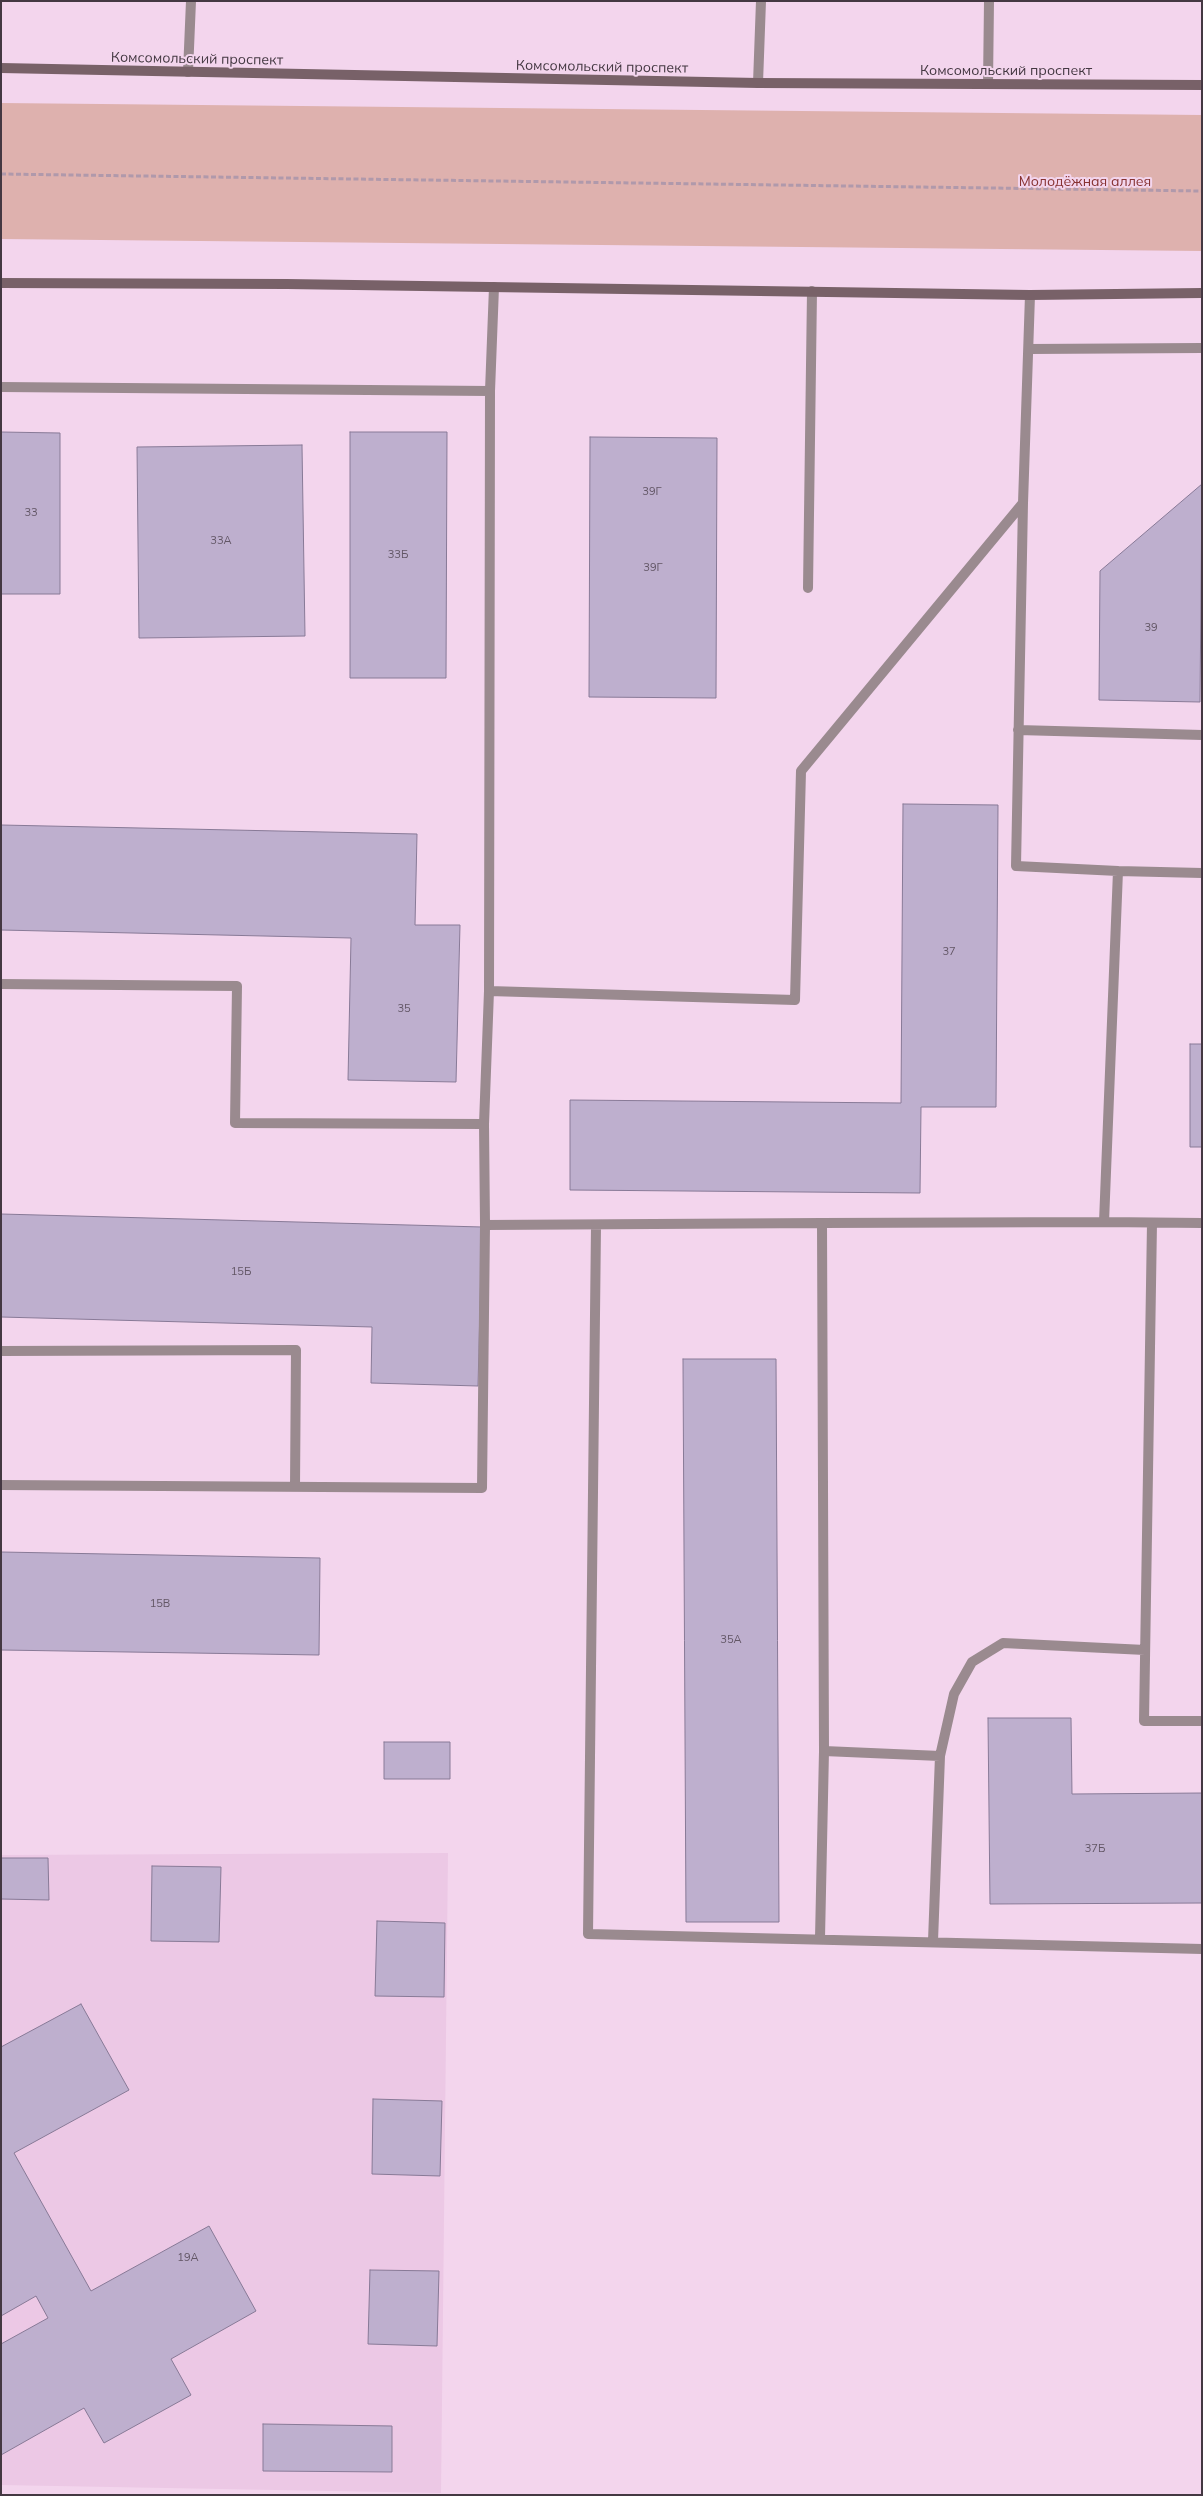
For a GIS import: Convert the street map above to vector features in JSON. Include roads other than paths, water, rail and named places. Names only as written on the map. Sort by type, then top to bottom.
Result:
[{"type":"main road","name":"Комсомольский проспект","points":[[1,68],[758,83],[1202,85]]},
{"type":"main road","points":[[1,283],[494,287],[1030,295],[1202,293]]},
{"type":"street","points":[[188,72],[191,1]]},
{"type":"street","points":[[758,83],[761,1]]},
{"type":"street","points":[[988,84],[989,1]]},
{"type":"street","points":[[1,1486],[482,1488],[485,1225],[484,1124],[489,991],[490,391],[494,287]]},
{"type":"street","points":[[808,588],[812,291]]},
{"type":"street","points":[[1030,295],[1022,503],[1016,866],[1202,873]]},
{"type":"street","points":[[1029,349],[1202,348]]},
{"type":"street","points":[[1,387],[490,391]]},
{"type":"street","points":[[489,991],[794,1000],[801,771],[1022,503]]},
{"type":"street","points":[[1018,730],[1202,735]]},
{"type":"street","points":[[1104,1222],[1118,871]]},
{"type":"street","points":[[1,984],[237,986],[235,1123],[484,1124]]},
{"type":"street","points":[[820,1938],[824,1751],[822,1223]]},
{"type":"street","points":[[1152,1223],[1144,1720],[1202,1721]]},
{"type":"street","points":[[485,1225],[1202,1223]]},
{"type":"street","points":[[596,1226],[588,1934],[820,1938],[1202,1949]]},
{"type":"street","points":[[1,1351],[296,1350],[295,1487]]},
{"type":"street","points":[[933,1942],[940,1756],[954,1694],[972,1662],[1003,1643],[1145,1650]]},
{"type":"street","points":[[824,1751],[940,1756]]},
{"type":"park label","name":"Молодёжная аллея","points":[[1085,182]]}]
